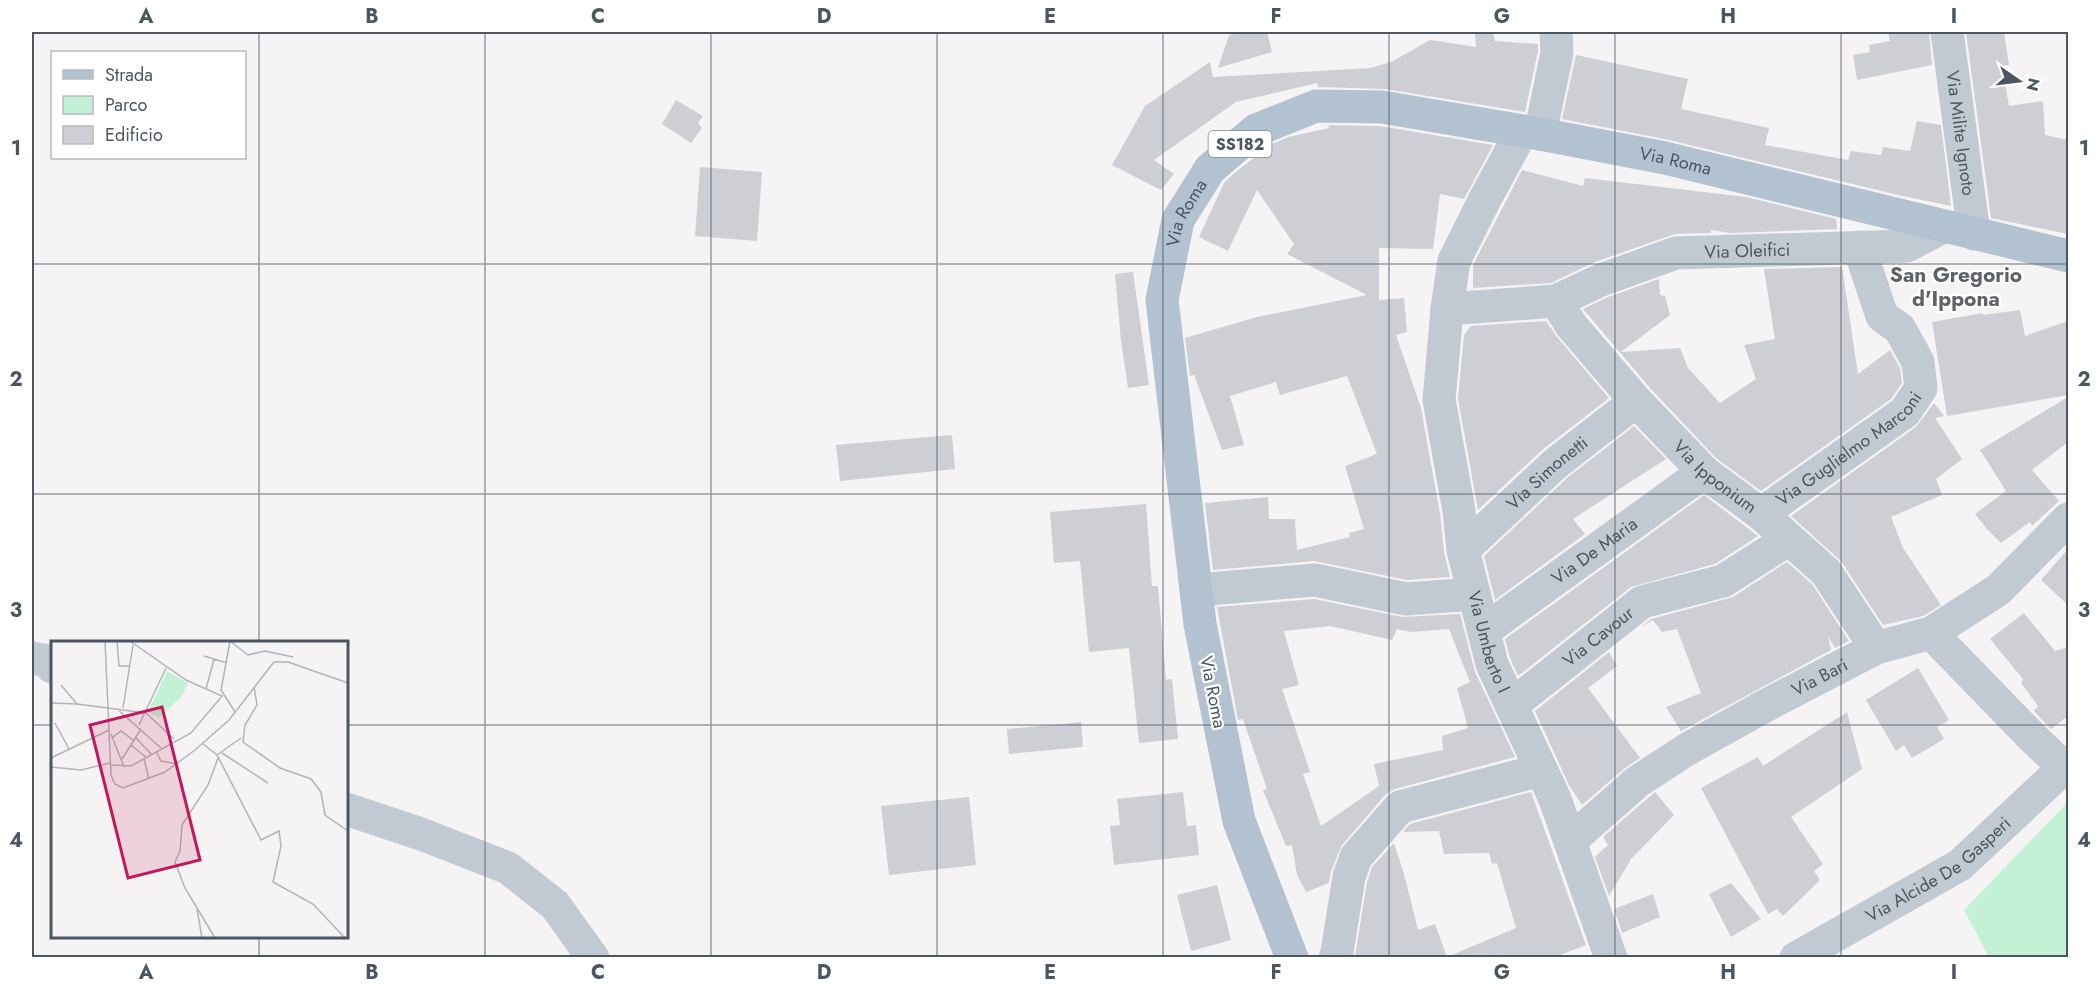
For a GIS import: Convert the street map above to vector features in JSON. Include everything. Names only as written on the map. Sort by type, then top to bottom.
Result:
[{"type":"main road","name":"Via Roma","points":[[1292,957],[1239,821],[1200,624],[1162,300],[1178,220],[1210,169],[1256,130],[1316,106],[1382,107],[1665,159],[2068,256]]},
{"type":"street","name":"Via Umberto I","points":[[1556,32],[1557,53],[1531,133],[1485,199],[1454,261],[1447,309],[1439,400],[1459,511],[1463,550],[1492,664],[1555,800],[1611,957]]},
{"type":"street","name":"Via Milite Ignoto","points":[[1947,32],[1974,234]]},
{"type":"street","name":"Via Oleifici","points":[[1447,309],[1556,300],[1601,280],[1676,253],[1907,246],[1943,227]]},
{"type":"street","name":"Via Guglielmo Marconi","points":[[1761,514],[1905,412],[1921,388],[1918,362],[1900,328],[1882,316],[1859,247]]},
{"type":"street","name":"Via Ipponium","points":[[1556,300],[1571,325],[1636,401],[1704,472],[1761,514],[1826,572],[1876,648]]},
{"type":"street","name":"Via Simonetti","points":[[1463,550],[1555,464],[1636,401]]},
{"type":"street","name":"Via De Maria","points":[[1485,630],[1704,472]]},
{"type":"street","name":"Via Bari","points":[[1570,841],[1637,782],[1686,750],[1876,648],[1931,633],[1998,590],[2068,519]]},
{"type":"street","name":"Via Cavour","points":[[1512,705],[1642,602],[1723,581],[1789,539]]},
{"type":"street","points":[[1196,590],[1315,580],[1406,599],[1474,594]]},
{"type":"street","points":[[1931,633],[2031,736],[2068,768]]},
{"type":"street","points":[[32,658],[48,662],[51,666]]},
{"type":"street","name":"Via Alcide De Gasperi","points":[[1796,957],[1814,949],[1960,865],[2068,768]]},
{"type":"street","points":[[1335,957],[1349,877],[1356,857],[1401,807],[1541,770]]},
{"type":"street","points":[[348,810],[508,867],[555,905],[593,957]]},
{"type":"green space","points":[[2068,802],[2068,957],[1989,957],[1964,910]]},
{"type":"building","points":[[1267,32],[1272,52],[1218,68],[1229,35]]},
{"type":"building","points":[[1475,32],[1493,32],[1495,41],[1538,44],[1525,112],[1385,89],[1318,87],[1317,83],[1236,102],[1154,160],[1174,174],[1161,190],[1112,165],[1145,106],[1210,62],[1213,77],[1371,68],[1393,61],[1430,40],[1476,47]]},
{"type":"building","points":[[1888,32],[1929,32],[1932,65],[1857,80],[1853,55],[1870,52],[1869,45],[1890,41]]},
{"type":"building","points":[[1966,32],[2004,32],[2009,65],[2002,66],[2009,106],[2043,101],[2045,135],[2068,140],[2068,234],[1991,218]]},
{"type":"building","points":[[1576,55],[1688,79],[1681,109],[1769,128],[1765,145],[1848,160],[1851,151],[1881,155],[1883,147],[1910,151],[1917,121],[1941,125],[1951,206],[1669,140],[1562,119]]},
{"type":"building","points":[[676,100],[703,116],[698,123],[702,128],[691,143],[662,124]]},
{"type":"building","points":[[1328,125],[1380,126],[1493,145],[1464,199],[1440,194],[1433,249],[1379,248],[1379,300],[1404,298],[1407,332],[1396,335],[1421,408],[1450,577],[1407,580],[1314,561],[1213,570],[1205,503],[1268,497],[1269,519],[1295,519],[1297,550],[1350,537],[1349,533],[1364,529],[1345,466],[1377,454],[1347,376],[1280,395],[1276,382],[1230,396],[1244,445],[1222,450],[1194,375],[1190,376],[1185,338],[1257,317],[1367,295],[1287,254],[1294,244],[1257,190],[1228,251],[1199,237],[1224,183],[1232,175],[1270,145],[1288,137],[1329,128]]},
{"type":"building","points":[[700,167],[762,172],[757,241],[695,236]]},
{"type":"building","points":[[1522,170],[1583,186],[1585,178],[1746,197],[1836,219],[1837,229],[1731,233],[1711,230],[1711,233],[1675,234],[1595,262],[1551,283],[1473,288],[1473,265]]},
{"type":"building","points":[[1842,267],[1858,374],[1890,350],[1900,368],[1902,383],[1891,399],[1761,491],[1716,458],[1650,388],[1583,309],[1608,297],[1659,279],[1660,295],[1665,296],[1670,315],[1621,352],[1680,348],[1688,368],[1720,403],[1756,379],[1744,345],[1775,339],[1764,269]]},
{"type":"building","points":[[1133,272],[1149,385],[1128,388],[1115,274]]},
{"type":"building","points":[[2020,310],[2025,336],[2068,321],[2068,395],[1947,416],[1932,322],[1983,313],[1983,315]]},
{"type":"building","points":[[1546,321],[1609,398],[1542,450],[1478,510],[1458,399],[1464,335],[1471,326]]},
{"type":"building","points":[[2068,397],[2068,442],[2032,470],[2059,501],[2032,526],[2030,522],[2001,543],[1975,514],[2006,491],[1980,450]]},
{"type":"building","points":[[1934,403],[1944,416],[1935,418],[1962,459],[1936,479],[1942,495],[1891,517],[1903,548],[1941,605],[1923,616],[1883,625],[1841,561],[1791,516],[1916,427]]},
{"type":"building","points":[[1634,426],[1666,459],[1573,519],[1585,534],[1495,600],[1484,556],[1567,478]]},
{"type":"building","points":[[952,435],[955,469],[840,481],[836,445]]},
{"type":"building","points":[[1704,495],[1758,536],[1715,564],[1631,587],[1518,676],[1505,639]]},
{"type":"building","points":[[1146,504],[1152,586],[1158,586],[1166,680],[1172,679],[1178,739],[1139,743],[1129,648],[1089,652],[1080,561],[1054,563],[1050,512]]},
{"type":"building","points":[[2068,549],[2068,605],[2041,580]]},
{"type":"building","points":[[1787,562],[1812,584],[1849,641],[1835,648],[1828,636],[1831,650],[1681,731],[1666,707],[1701,693],[1677,629],[1662,632],[1653,620],[1641,627],[1651,619],[1733,597]]},
{"type":"building","points":[[1314,599],[1402,617],[1460,614],[1475,672],[1515,757],[1395,789],[1386,794],[1342,845],[1331,871],[1329,883],[1306,892],[1297,875],[1292,845],[1286,846],[1263,790],[1267,789],[1243,719],[1238,720],[1217,607]],"holes":[[[1330,626],[1392,640],[1397,629],[1411,632],[1449,629],[1470,682],[1457,688],[1468,728],[1442,736],[1443,750],[1374,764],[1379,786],[1321,826],[1303,774],[1310,772],[1282,689],[1299,685],[1284,631]]]},
{"type":"building","points":[[2024,613],[2055,651],[2068,647],[2068,716],[2051,729],[2034,711],[2038,706],[2021,683],[2023,679],[1990,639]]},
{"type":"building","points":[[1609,652],[1617,666],[1588,688],[1640,758],[1582,805],[1569,785],[1535,711]]},
{"type":"building","points":[[1918,668],[1949,720],[1937,727],[1944,739],[1912,758],[1904,745],[1896,751],[1866,700]]},
{"type":"building","points":[[1847,712],[1862,769],[1791,817],[1823,864],[1814,871],[1820,880],[1783,916],[1777,909],[1768,914],[1701,788],[1758,757],[1763,766]]},
{"type":"building","points":[[1081,722],[1083,747],[1009,754],[1007,729]]},
{"type":"building","points":[[1183,792],[1187,826],[1196,825],[1199,855],[1114,865],[1110,826],[1120,825],[1117,799]]},
{"type":"building","points":[[1531,792],[1586,945],[1555,957],[1447,957],[1516,928],[1497,863],[1492,864],[1489,853],[1444,854],[1439,831],[1403,832],[1410,824]]},
{"type":"building","points":[[1655,792],[1674,815],[1631,859],[1609,896],[1595,857],[1608,845],[1603,837]]},
{"type":"building","points":[[969,797],[976,865],[889,875],[881,806]]},
{"type":"building","points":[[1394,843],[1418,930],[1435,924],[1447,957],[1355,957],[1367,882],[1372,867]]},
{"type":"building","points":[[1731,883],[1761,919],[1731,937],[1709,894]]},
{"type":"building","points":[[1217,885],[1231,940],[1191,951],[1177,895]]},
{"type":"building","points":[[1653,894],[1660,917],[1622,933],[1614,909]]},
{"type":"district","name":"San Gregorio d'Ippona","points":[[1956,287]]}]
